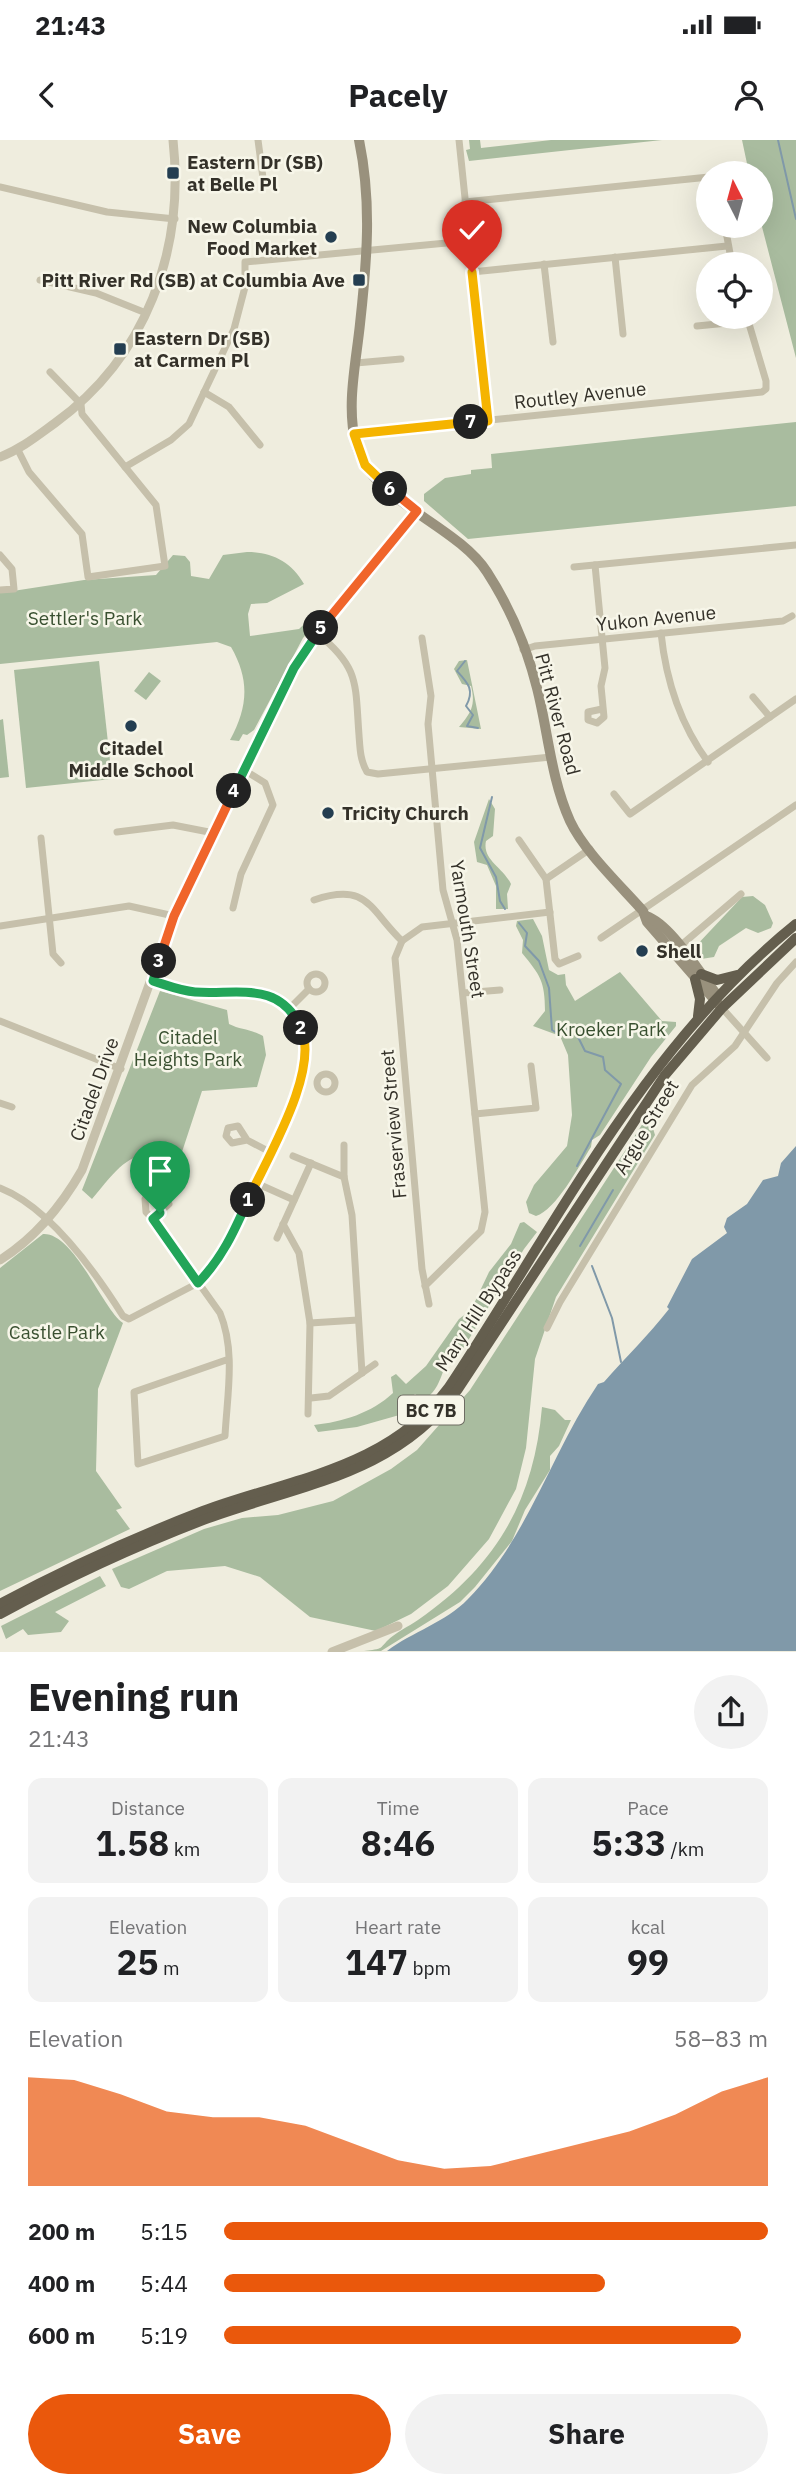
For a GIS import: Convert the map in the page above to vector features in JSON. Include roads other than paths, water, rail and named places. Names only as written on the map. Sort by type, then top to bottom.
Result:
[{"type":"highway","name":"Mary Hill Bypass","points":[[0,1614],[76,1574],[163,1536],[366,1466],[418,1434],[458,1389],[654,1089],[718,1001],[739,974],[796,924]]},
{"type":"highway","name":"Mary Hill Bypass","points":[[0,1604],[94,1557],[171,1524],[362,1458],[414,1426],[449,1387],[621,1118],[698,1016],[796,938]]},
{"type":"highway","points":[[698,1016],[698,976],[717,980],[739,974]]},
{"type":"main road","name":"Pitt River Road","points":[[359,140],[368,190],[368,251],[352,407],[354,434],[360,456],[370,473],[484,568],[508,611],[537,688],[551,757],[569,818],[590,849],[644,914],[654,918],[718,1001]]},
{"type":"street","points":[[0,457],[18,450],[81,404],[120,360],[146,313],[165,262],[175,219],[173,140]]},
{"type":"street","points":[[258,140],[262,178]]},
{"type":"street","points":[[459,140],[488,421]]},
{"type":"street","points":[[465,202],[696,178]]},
{"type":"street","points":[[0,187],[107,212],[175,219]]},
{"type":"street","points":[[726,238],[729,252]]},
{"type":"street","points":[[125,467],[171,440],[189,424],[234,329],[245,287],[245,262],[468,241]]},
{"type":"street","points":[[472,272],[727,246]]},
{"type":"street","points":[[615,257],[624,334]]},
{"type":"street","points":[[544,264],[553,342]]},
{"type":"street","points":[[40,280],[96,293],[146,313]]},
{"type":"street","name":"Routley Avenue","points":[[354,434],[753,393],[766,389],[751,329]]},
{"type":"street","points":[[356,363],[401,359]]},
{"type":"street","points":[[18,450],[29,472],[82,534],[88,577],[165,566],[156,505],[82,414],[81,404],[50,372]]},
{"type":"street","points":[[204,392],[229,407],[260,444]]},
{"type":"street","name":"Citadel Drive","points":[[0,1260],[33,1234],[65,1200],[82,1170],[153,981],[174,916],[294,668],[317,634],[417,511]]},
{"type":"street","points":[[574,567],[796,545]]},
{"type":"street","points":[[0,555],[12,569],[14,589],[0,590]]},
{"type":"street","points":[[595,565],[604,668],[602,709]]},
{"type":"street","name":"Yukon Avenue","points":[[523,650],[535,646],[783,621],[792,616]]},
{"type":"street","points":[[317,634],[341,654],[352,672],[360,754],[367,772],[379,774],[551,757]]},
{"type":"street","points":[[661,634],[667,674],[684,722],[708,762]]},
{"type":"street","name":"Yarmouth Street","points":[[422,638],[431,696],[428,724],[443,890],[457,940],[484,1223],[481,1231],[425,1286]]},
{"type":"street","points":[[753,697],[770,717]]},
{"type":"street","points":[[614,794],[631,814],[796,699]]},
{"type":"street","points":[[233,908],[241,874],[273,805],[265,783],[244,770]]},
{"type":"street","points":[[601,938],[644,914],[796,805]]},
{"type":"street","points":[[117,832],[173,825],[214,833]]},
{"type":"street","points":[[41,838],[53,954],[61,963]]},
{"type":"street","points":[[519,840],[546,878],[559,964],[578,956]]},
{"type":"street","points":[[546,878],[590,849]]},
{"type":"street","points":[[363,898],[368,890]]},
{"type":"street","points":[[314,900],[346,893],[363,898],[402,941],[422,927],[550,912]]},
{"type":"street","points":[[674,947],[741,894]]},
{"type":"street","points":[[0,926],[129,906],[174,916]]},
{"type":"street","name":"Fraserview Street","points":[[402,941],[395,958],[395,973],[425,1286],[429,1304]]},
{"type":"street","name":"Argue Street","points":[[547,1328],[560,1302],[692,1085],[729,1053],[777,983],[796,962]]},
{"type":"street","points":[[0,1188],[13,1194],[84,1257],[123,1316],[129,1319],[198,1283],[218,1262],[228,1246],[305,1074],[308,1050],[296,1017],[261,993],[241,990],[195,992],[153,981]]},
{"type":"street","points":[[288,1010],[309,989]]},
{"type":"street","points":[[463,993],[499,989]]},
{"type":"street","name":"Pitt River Road","points":[[718,1001],[767,1058]]},
{"type":"street","points":[[0,1021],[121,1069]]},
{"type":"street","points":[[475,1114],[536,1108],[531,1066]]},
{"type":"street","points":[[305,1074],[317,1080]]},
{"type":"street","points":[[0,1103],[12,1107]]},
{"type":"street","points":[[247,1140],[270,1152]]},
{"type":"street","points":[[344,1146],[344,1177],[352,1215],[362,1373]]},
{"type":"street","points":[[293,1156],[344,1177]]},
{"type":"street","points":[[277,1238],[311,1163]]},
{"type":"street","points":[[256,1183],[294,1200]]},
{"type":"street","points":[[153,1219],[220,1313],[227,1329],[229,1359],[225,1436],[138,1464],[134,1392],[229,1359]]},
{"type":"street","points":[[284,1224],[299,1253],[310,1323],[311,1398],[308,1414]]},
{"type":"street","points":[[310,1323],[358,1320]]},
{"type":"street","points":[[311,1398],[329,1396],[375,1364]]},
{"type":"street","points":[[332,1651],[398,1626]]},
{"type":"water","points":[[796,1146],[796,1651],[387,1651],[459,1607],[489,1575],[523,1522],[566,1438],[598,1384],[604,1382],[669,1309],[667,1307],[692,1259],[727,1233],[724,1227],[727,1218],[747,1204],[763,1180],[778,1176],[781,1163]]},
{"type":"waterway","points":[[778,140],[796,219]]},
{"type":"waterway","points":[[465,661],[457,671],[470,691],[466,706],[473,715],[467,726],[478,728]]},
{"type":"waterway","points":[[492,797],[480,848],[496,877],[500,901],[505,909]]},
{"type":"waterway","points":[[519,923],[527,933],[525,946],[539,961],[549,988],[552,1030],[557,1033],[574,1029],[585,1051],[603,1057],[605,1070],[621,1084],[577,1166]]},
{"type":"waterway","points":[[580,1246],[613,1190]]},
{"type":"waterway","points":[[592,1266],[612,1318],[621,1362]]},
{"type":"place","name":"Eastern Dr (SB) at Belle Pl","points":[[173,173]]},
{"type":"place","name":"New Columbia Food Market","points":[[331,237]]},
{"type":"place","name":"Pitt River Rd (SB) at Columbia Ave","points":[[359,280]]},
{"type":"place","name":"Eastern Dr (SB) at Carmen Pl","points":[[120,349]]},
{"type":"place","name":"Citadel Middle School","points":[[131,726]]},
{"type":"place","name":"TriCity Church","points":[[328,813]]},
{"type":"place","name":"Shell","points":[[642,951]]},
{"type":"park label","name":"Settler's Park","points":[[85,618]]},
{"type":"park label","name":"Kroeker Park","points":[[611,1029]]},
{"type":"park label","name":"Citadel Heights Park","points":[[188,1048]]},
{"type":"park label","name":"Castle Park","points":[[57,1332]]}]
